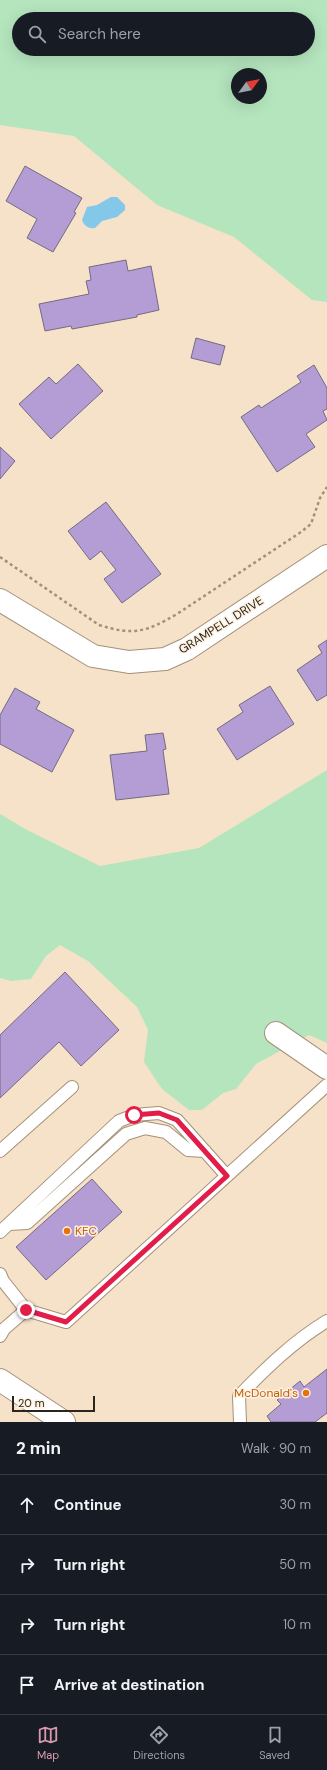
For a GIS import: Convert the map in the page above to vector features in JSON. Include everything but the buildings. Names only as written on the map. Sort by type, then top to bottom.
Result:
[{"type":"street","name":"GRAMPELL DRIVE","points":[[0,600],[93,656],[129,662],[165,659],[187,649],[327,556]]},
{"type":"street","points":[[276,1033],[327,1068]]},
{"type":"street","points":[[0,1380],[64,1422]]},
{"type":"lane","points":[[0,1274],[3,1281],[26,1310],[66,1322],[327,1085]]},
{"type":"lane","points":[[0,1151],[72,1087]]},
{"type":"lane","points":[[0,1232],[119,1121],[134,1115],[159,1113],[177,1120],[227,1176]]},
{"type":"lane","points":[[10,1224],[27,1223],[126,1134],[145,1128],[166,1132],[188,1150],[205,1151]]},
{"type":"lane","points":[[0,1336],[4,1329],[26,1310]]},
{"type":"lane","points":[[240,1422],[239,1396],[267,1367],[314,1329],[327,1321]]},
{"type":"path","points":[[0,557],[99,625],[117,631],[138,632],[156,626],[177,614],[301,532],[311,524],[320,498],[327,487]]},
{"type":"green space","points":[[0,0],[327,0],[327,302],[312,300],[234,237],[157,205],[74,136],[0,125]]},
{"type":"green space","points":[[327,770],[327,1043],[309,1035],[256,1064],[236,1089],[223,1093],[202,1110],[189,1110],[162,1089],[144,1062],[148,1030],[137,1007],[88,961],[60,945],[46,956],[31,979],[11,981],[0,978],[0,814],[27,830],[100,866],[199,848]]},
{"type":"water","points":[[111,197],[117,197],[125,205],[125,210],[117,217],[102,221],[95,228],[85,225],[82,220],[87,207],[97,205]]},
{"type":"place","name":"KFC","points":[[67,1231]]},
{"type":"place","name":"McDonald's","points":[[306,1393]]},
{"type":"route","points":[[26,1310],[66,1322],[227,1176],[177,1120],[159,1113],[134,1115]]}]
